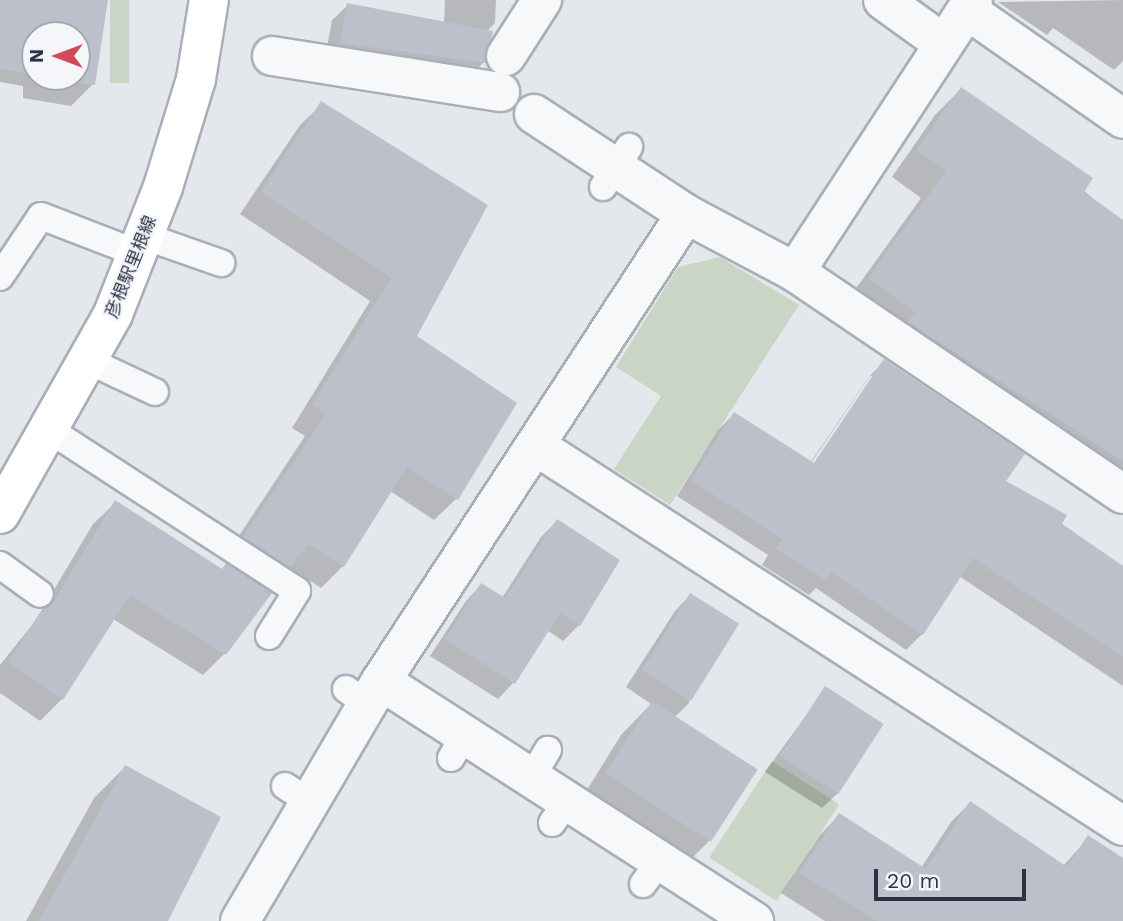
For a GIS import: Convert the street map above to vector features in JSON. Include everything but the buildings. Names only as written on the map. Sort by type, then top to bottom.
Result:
[{"type":"street","name":"彦根駅里根線","points":[[0,514],[113,314],[141,244],[196,79],[209,0]]},
{"type":"street","points":[[272,56],[503,74],[542,0]]},
{"type":"street","points":[[883,0],[944,44]]},
{"type":"street","points":[[795,272],[970,5],[1123,119]]},
{"type":"street","points":[[534,114],[686,214],[795,272],[846,320],[1123,494]]},
{"type":"street","points":[[240,921],[297,794],[536,446],[686,214]]},
{"type":"street","points":[[536,446],[996,731],[1120,817]]},
{"type":"street","points":[[365,692],[458,747],[540,764],[560,812],[652,872],[754,921]]},
{"type":"lane","points":[[0,277],[41,216],[221,263]]},
{"type":"lane","points":[[87,360],[155,392]]},
{"type":"lane","points":[[48,429],[297,591],[269,636]]},
{"type":"lane","points":[[0,565],[40,594]]},
{"type":"green space","points":[[110,0],[129,0],[129,83],[110,83]]},
{"type":"green space","points":[[720,257],[799,305],[670,505],[614,469],[661,396],[616,367],[678,267]]},
{"type":"green space","points":[[772,761],[839,805],[776,901],[709,857]]}]
